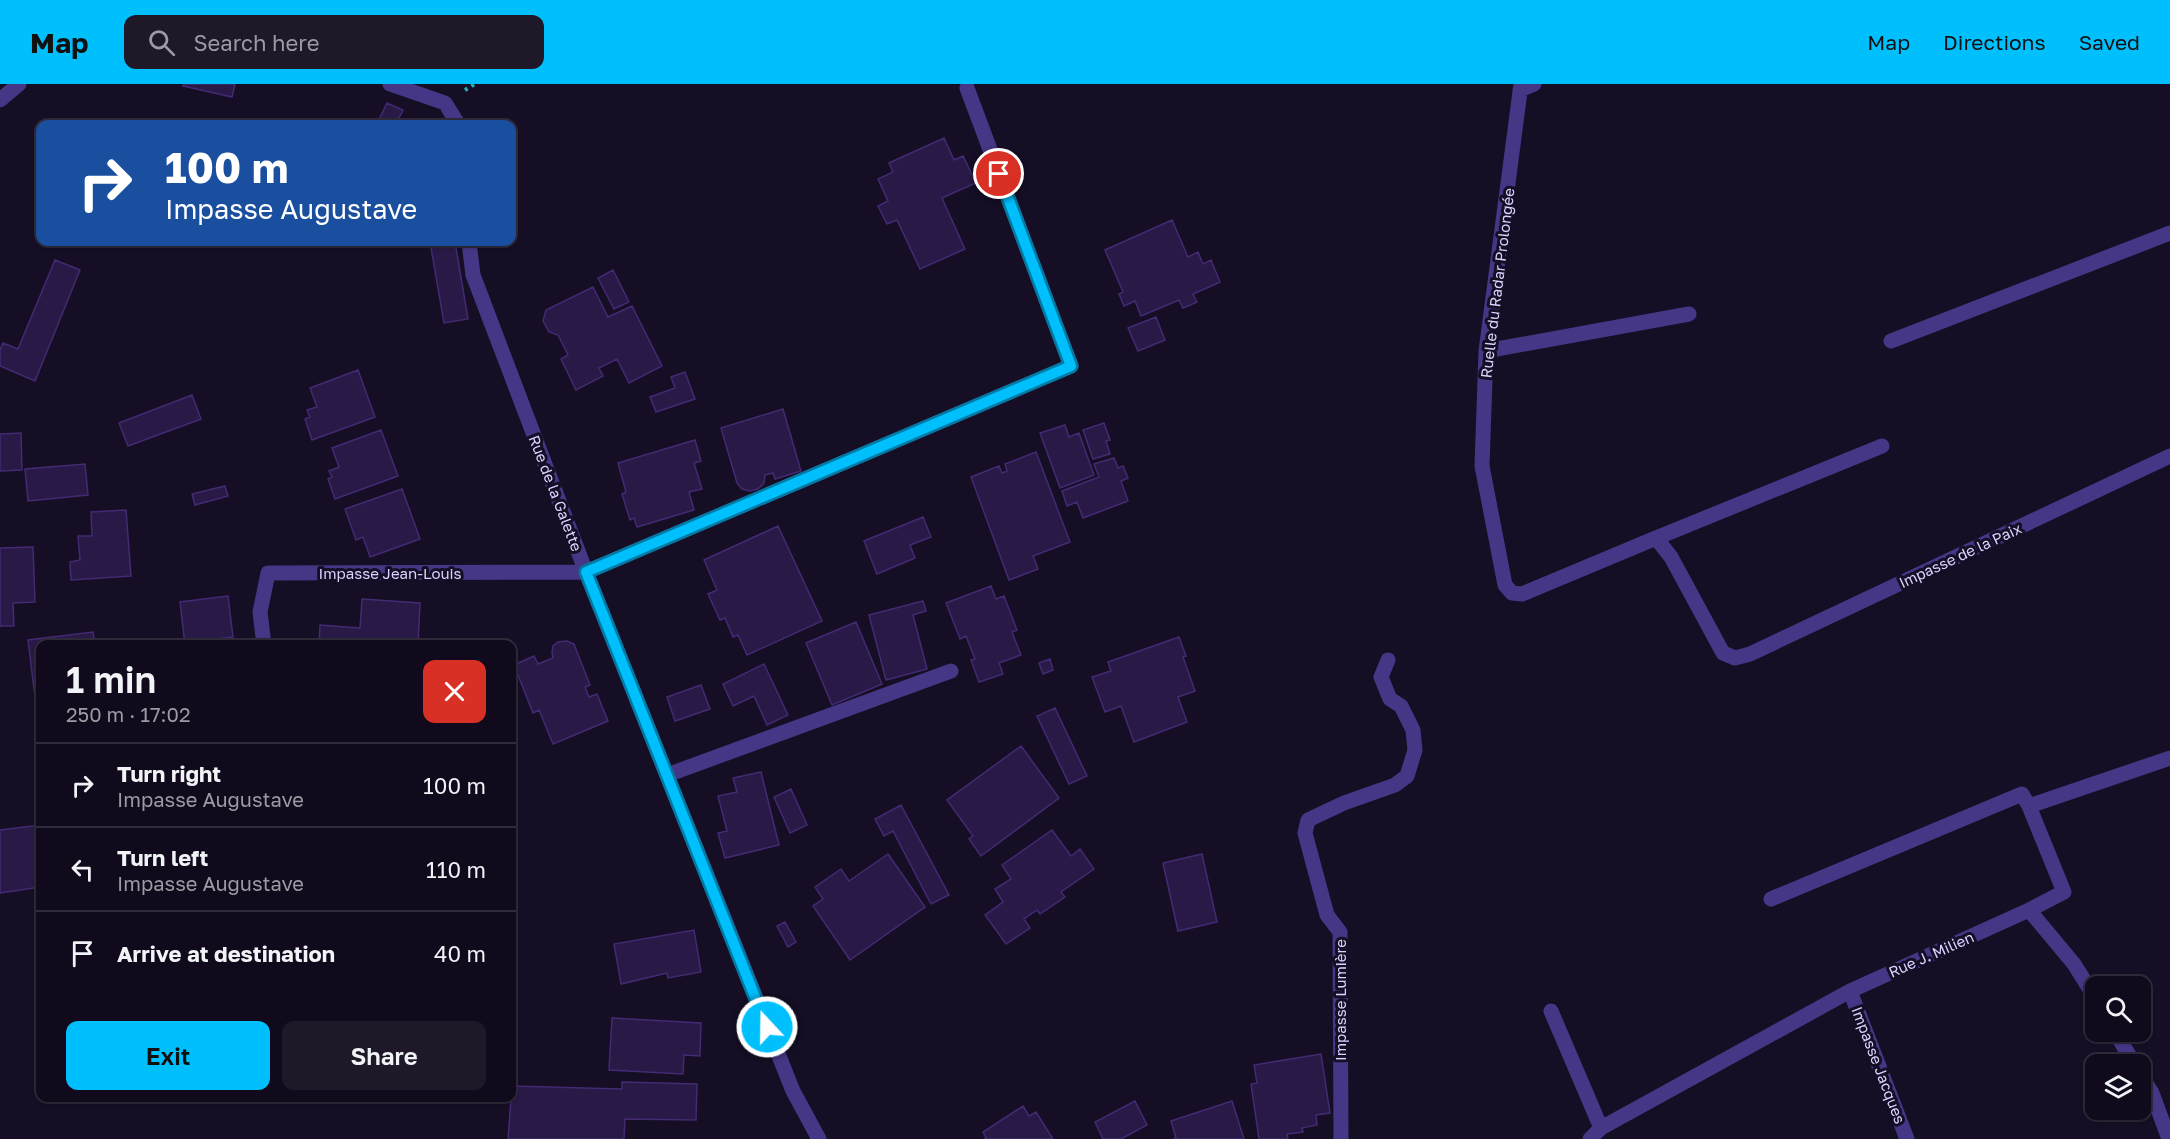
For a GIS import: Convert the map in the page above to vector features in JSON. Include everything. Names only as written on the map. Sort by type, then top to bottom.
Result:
[{"type":"street","points":[[0,100],[19,84]]},
{"type":"street","points":[[390,84],[445,103],[456,120]]},
{"type":"street","name":"Ruelle du Radar Prolongée","points":[[1525,86],[1486,351],[1482,466],[1505,585],[1512,593],[1522,594],[1882,446]]},
{"type":"street","points":[[586,572],[1071,366],[967,88]]},
{"type":"street","points":[[1890,341],[2170,233]]},
{"type":"street","name":"Rue de la Galette","points":[[470,246],[473,275],[586,572],[793,1091],[819,1139]]},
{"type":"street","points":[[1486,351],[1689,314]]},
{"type":"street","name":"Impasse de la Paix","points":[[1656,538],[1671,557],[1723,653],[1734,658],[1750,654],[2170,456]]},
{"type":"street","name":"Impasse Jean-Louis","points":[[263,640],[260,612],[268,573],[586,572]]},
{"type":"street","name":"Impasse Lumière","points":[[1341,1139],[1340,932],[1327,915],[1305,833],[1308,820],[1344,803],[1395,785],[1407,776],[1415,750],[1413,730],[1401,706],[1390,699],[1380,677],[1388,660]]},
{"type":"street","points":[[667,775],[951,671]]},
{"type":"street","points":[[1771,899],[2022,794],[2029,806],[2170,758]]},
{"type":"street","name":"Rue J. Milien","points":[[1590,1139],[1601,1128],[1850,991],[2064,892],[2029,806]]},
{"type":"street","points":[[2029,910],[2074,964],[2085,982]]},
{"type":"street","name":"Impasse Jacques","points":[[1850,991],[1907,1139]]},
{"type":"street","points":[[1551,1011],[1601,1128]]},
{"type":"street","points":[[2151,1091],[2169,1139]]},
{"type":"building","points":[[184,84],[235,84],[232,97],[183,86]]},
{"type":"building","points":[[387,103],[403,110],[398,120],[379,120]]},
{"type":"building","points":[[944,138],[954,160],[963,156],[976,183],[942,198],[965,249],[920,269],[897,220],[887,224],[878,206],[888,201],[878,179],[893,172],[889,163]]},
{"type":"building","points":[[1172,220],[1188,257],[1198,252],[1203,264],[1211,260],[1220,282],[1193,294],[1197,302],[1183,308],[1179,300],[1141,316],[1135,301],[1124,306],[1119,294],[1123,292],[1105,250]]},
{"type":"building","points":[[431,246],[456,246],[468,319],[444,323]]},
{"type":"building","points":[[55,260],[80,270],[35,381],[0,366],[0,350],[3,343],[18,349]]},
{"type":"building","points":[[613,270],[629,302],[614,309],[598,278]]},
{"type":"building","points":[[593,287],[608,317],[632,306],[662,366],[629,383],[617,359],[599,368],[603,376],[576,390],[561,359],[568,355],[558,335],[549,332],[543,321],[546,310]]},
{"type":"building","points":[[1156,317],[1165,340],[1138,351],[1128,328]]},
{"type":"building","points":[[358,370],[375,417],[312,440],[305,419],[310,417],[307,410],[317,407],[310,388]]},
{"type":"building","points":[[685,372],[695,399],[656,412],[650,397],[675,388],[671,377]]},
{"type":"building","points":[[192,395],[201,419],[128,446],[119,423]]},
{"type":"building","points":[[783,409],[801,471],[775,479],[773,473],[765,475],[764,483],[758,489],[750,491],[742,489],[737,483],[721,428]]},
{"type":"building","points":[[1104,423],[1110,440],[1106,441],[1110,454],[1093,459],[1083,430]]},
{"type":"building","points":[[1065,425],[1069,437],[1079,433],[1094,475],[1060,488],[1040,433]]},
{"type":"building","points":[[381,430],[398,476],[335,499],[328,479],[332,477],[329,471],[339,467],[332,448]]},
{"type":"building","points":[[21,433],[22,470],[0,471],[0,434]]},
{"type":"building","points":[[695,440],[701,461],[694,463],[702,489],[689,492],[694,510],[637,527],[634,518],[630,520],[622,494],[626,492],[618,463]]},
{"type":"building","points":[[1036,452],[1070,542],[1033,556],[1038,569],[1009,580],[971,477],[999,466],[1002,473],[1007,471],[1005,464]]},
{"type":"building","points":[[1114,458],[1118,468],[1123,466],[1128,478],[1121,481],[1128,501],[1083,518],[1077,502],[1067,506],[1062,491],[1099,477],[1094,464]]},
{"type":"building","points":[[85,464],[88,495],[28,501],[25,469]]},
{"type":"building","points":[[225,486],[228,496],[195,505],[192,494]]},
{"type":"building","points":[[402,489],[420,539],[370,557],[363,537],[356,540],[345,509]]},
{"type":"building","points":[[126,510],[131,576],[71,580],[70,562],[80,560],[78,536],[92,536],[91,512]]},
{"type":"building","points":[[923,517],[931,537],[910,545],[915,558],[877,574],[864,541]]},
{"type":"building","points":[[778,526],[822,621],[747,655],[738,635],[733,637],[725,618],[720,620],[708,594],[717,590],[704,560]]},
{"type":"building","points":[[33,547],[35,602],[13,603],[14,626],[0,626],[0,548]]},
{"type":"building","points":[[991,586],[996,599],[1004,596],[1017,630],[1012,632],[1021,655],[999,663],[1003,674],[979,682],[971,660],[975,659],[966,636],[960,639],[946,603]]},
{"type":"building","points":[[228,596],[233,637],[217,640],[184,640],[180,602]]},
{"type":"building","points":[[362,599],[420,603],[418,640],[319,640],[320,625],[360,628]]},
{"type":"building","points":[[923,601],[926,611],[913,615],[927,669],[886,680],[869,615]]},
{"type":"building","points":[[856,622],[882,684],[832,705],[806,643]]},
{"type":"building","points":[[93,632],[94,640],[36,640],[36,706],[28,640]]},
{"type":"building","points":[[1179,637],[1186,656],[1183,657],[1195,691],[1178,697],[1187,722],[1134,742],[1121,706],[1105,712],[1092,677],[1111,671],[1108,662]]},
{"type":"building","points":[[567,641],[574,644],[590,685],[585,687],[589,697],[597,694],[608,721],[553,744],[539,710],[533,713],[516,670],[516,664],[534,656],[538,664],[553,658],[553,646],[558,642]]},
{"type":"building","points":[[1050,659],[1053,670],[1043,674],[1039,663]]},
{"type":"building","points":[[764,664],[788,715],[767,725],[754,696],[733,706],[723,684]]},
{"type":"building","points":[[701,685],[710,709],[675,721],[667,697]]},
{"type":"building","points":[[1055,708],[1087,776],[1069,784],[1037,716]]},
{"type":"building","points":[[1021,746],[1059,798],[981,856],[969,839],[973,836],[947,800]]},
{"type":"building","points":[[761,772],[779,845],[725,858],[718,833],[727,831],[718,796],[737,792],[733,778]]},
{"type":"building","points":[[791,789],[807,825],[790,833],[774,797]]},
{"type":"building","points":[[901,805],[949,895],[931,904],[893,831],[884,836],[875,819]]},
{"type":"building","points":[[36,826],[36,888],[0,893],[0,830]]},
{"type":"building","points":[[1052,830],[1071,856],[1080,849],[1094,869],[1061,892],[1065,897],[1040,914],[1037,910],[1024,919],[1030,928],[1006,944],[985,915],[1003,902],[995,889],[1011,879],[1002,865]]},
{"type":"building","points":[[888,854],[925,907],[850,960],[813,906],[823,899],[815,887],[841,869],[849,881]]},
{"type":"building","points":[[1202,854],[1217,922],[1178,931],[1163,863]]},
{"type":"building","points":[[785,922],[796,942],[788,947],[777,926]]},
{"type":"building","points":[[694,930],[701,972],[668,978],[667,973],[621,984],[614,944]]},
{"type":"building","points":[[612,1018],[701,1023],[700,1056],[684,1055],[683,1074],[609,1070]]},
{"type":"building","points":[[1321,1054],[1330,1113],[1316,1115],[1317,1125],[1302,1128],[1303,1132],[1287,1134],[1288,1139],[1259,1139],[1251,1084],[1257,1083],[1254,1065]]},
{"type":"building","points":[[622,1082],[697,1084],[696,1120],[625,1119],[624,1139],[508,1139],[511,1102],[516,1102],[516,1086],[622,1089]]},
{"type":"building","points":[[1135,1101],[1147,1125],[1121,1139],[1103,1139],[1095,1122]]},
{"type":"building","points":[[1232,1101],[1244,1139],[1173,1139],[1176,1138],[1171,1121]]},
{"type":"building","points":[[1023,1106],[1029,1116],[1036,1112],[1053,1139],[984,1139],[986,1138],[983,1132]]},
{"type":"route","points":[[767,1027],[586,572],[1071,366],[999,174]]}]
